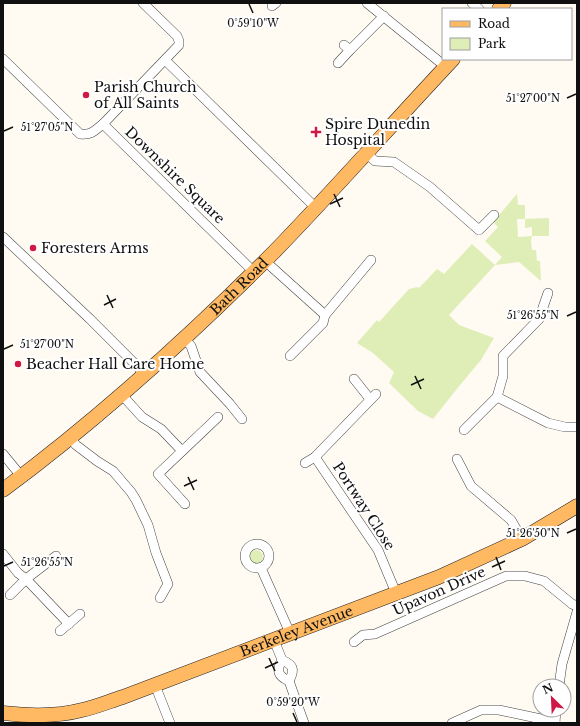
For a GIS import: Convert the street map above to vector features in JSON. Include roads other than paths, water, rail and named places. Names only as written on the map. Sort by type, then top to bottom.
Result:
[{"type":"main road","name":"Bath Road","points":[[3,490],[70,438],[146,374],[254,272],[367,154],[449,63]]},
{"type":"main road","name":"Berkeley Avenue","points":[[3,713],[47,719],[83,710],[155,685],[439,577],[522,539],[577,506]]},
{"type":"street","points":[[3,59],[80,134],[86,135],[93,133],[179,45],[177,36],[143,3]]},
{"type":"street","points":[[367,3],[442,58]]},
{"type":"street","points":[[338,63],[347,47],[384,16]]},
{"type":"street","points":[[165,60],[316,208]]},
{"type":"street","name":"Downshire Square","points":[[103,124],[254,272]]},
{"type":"street","points":[[367,154],[375,161],[394,162],[430,187],[479,230],[494,215]]},
{"type":"street","points":[[4,240],[146,374]]},
{"type":"street","points":[[265,260],[325,315]]},
{"type":"street","points":[[290,356],[323,323],[325,315],[371,260]]},
{"type":"street","points":[[464,430],[497,397],[503,376],[503,356],[534,330],[548,293]]},
{"type":"street","points":[[184,338],[191,346],[200,372],[242,419]]},
{"type":"street","name":"Portway Close","points":[[306,463],[314,457],[373,396],[354,379]]},
{"type":"street","points":[[122,394],[142,417],[160,429],[182,451]]},
{"type":"street","points":[[497,397],[548,423],[565,427],[577,427]]},
{"type":"street","points":[[185,504],[158,474],[218,417]]},
{"type":"street","points":[[70,438],[76,445],[113,471],[136,500],[148,525],[156,553],[168,584],[160,598]]},
{"type":"street","points":[[3,454],[21,476]]},
{"type":"street","name":"Portway Close","points":[[314,457],[378,550],[396,593]]},
{"type":"street","points":[[457,459],[471,486],[511,520],[522,539]]},
{"type":"street","points":[[3,554],[18,573],[26,579],[69,624]]},
{"type":"street","points":[[10,597],[26,579],[56,556]]},
{"type":"street","points":[[261,568],[290,633]]},
{"type":"street","name":"Upavon Drive","points":[[354,642],[363,635],[375,634],[506,576],[525,576],[544,581],[572,604],[577,606]]},
{"type":"street","points":[[560,678],[562,664],[577,612]]},
{"type":"street","points":[[60,631],[80,614]]},
{"type":"street","points":[[274,640],[282,660],[278,666],[278,672],[282,678],[289,681],[304,723]]},
{"type":"street","points":[[155,685],[170,723]]},
{"type":"street","points":[[452,723],[481,710],[499,710],[555,723]]},
{"type":"place","name":"Parish Church of All Saints","points":[[86,95]]},
{"type":"place","name":"Spire Dunedin Hospital","points":[[316,132]]},
{"type":"place","name":"Foresters Arms","points":[[33,248]]},
{"type":"place","name":"Beacher Hall Care Home","points":[[18,364]]}]
